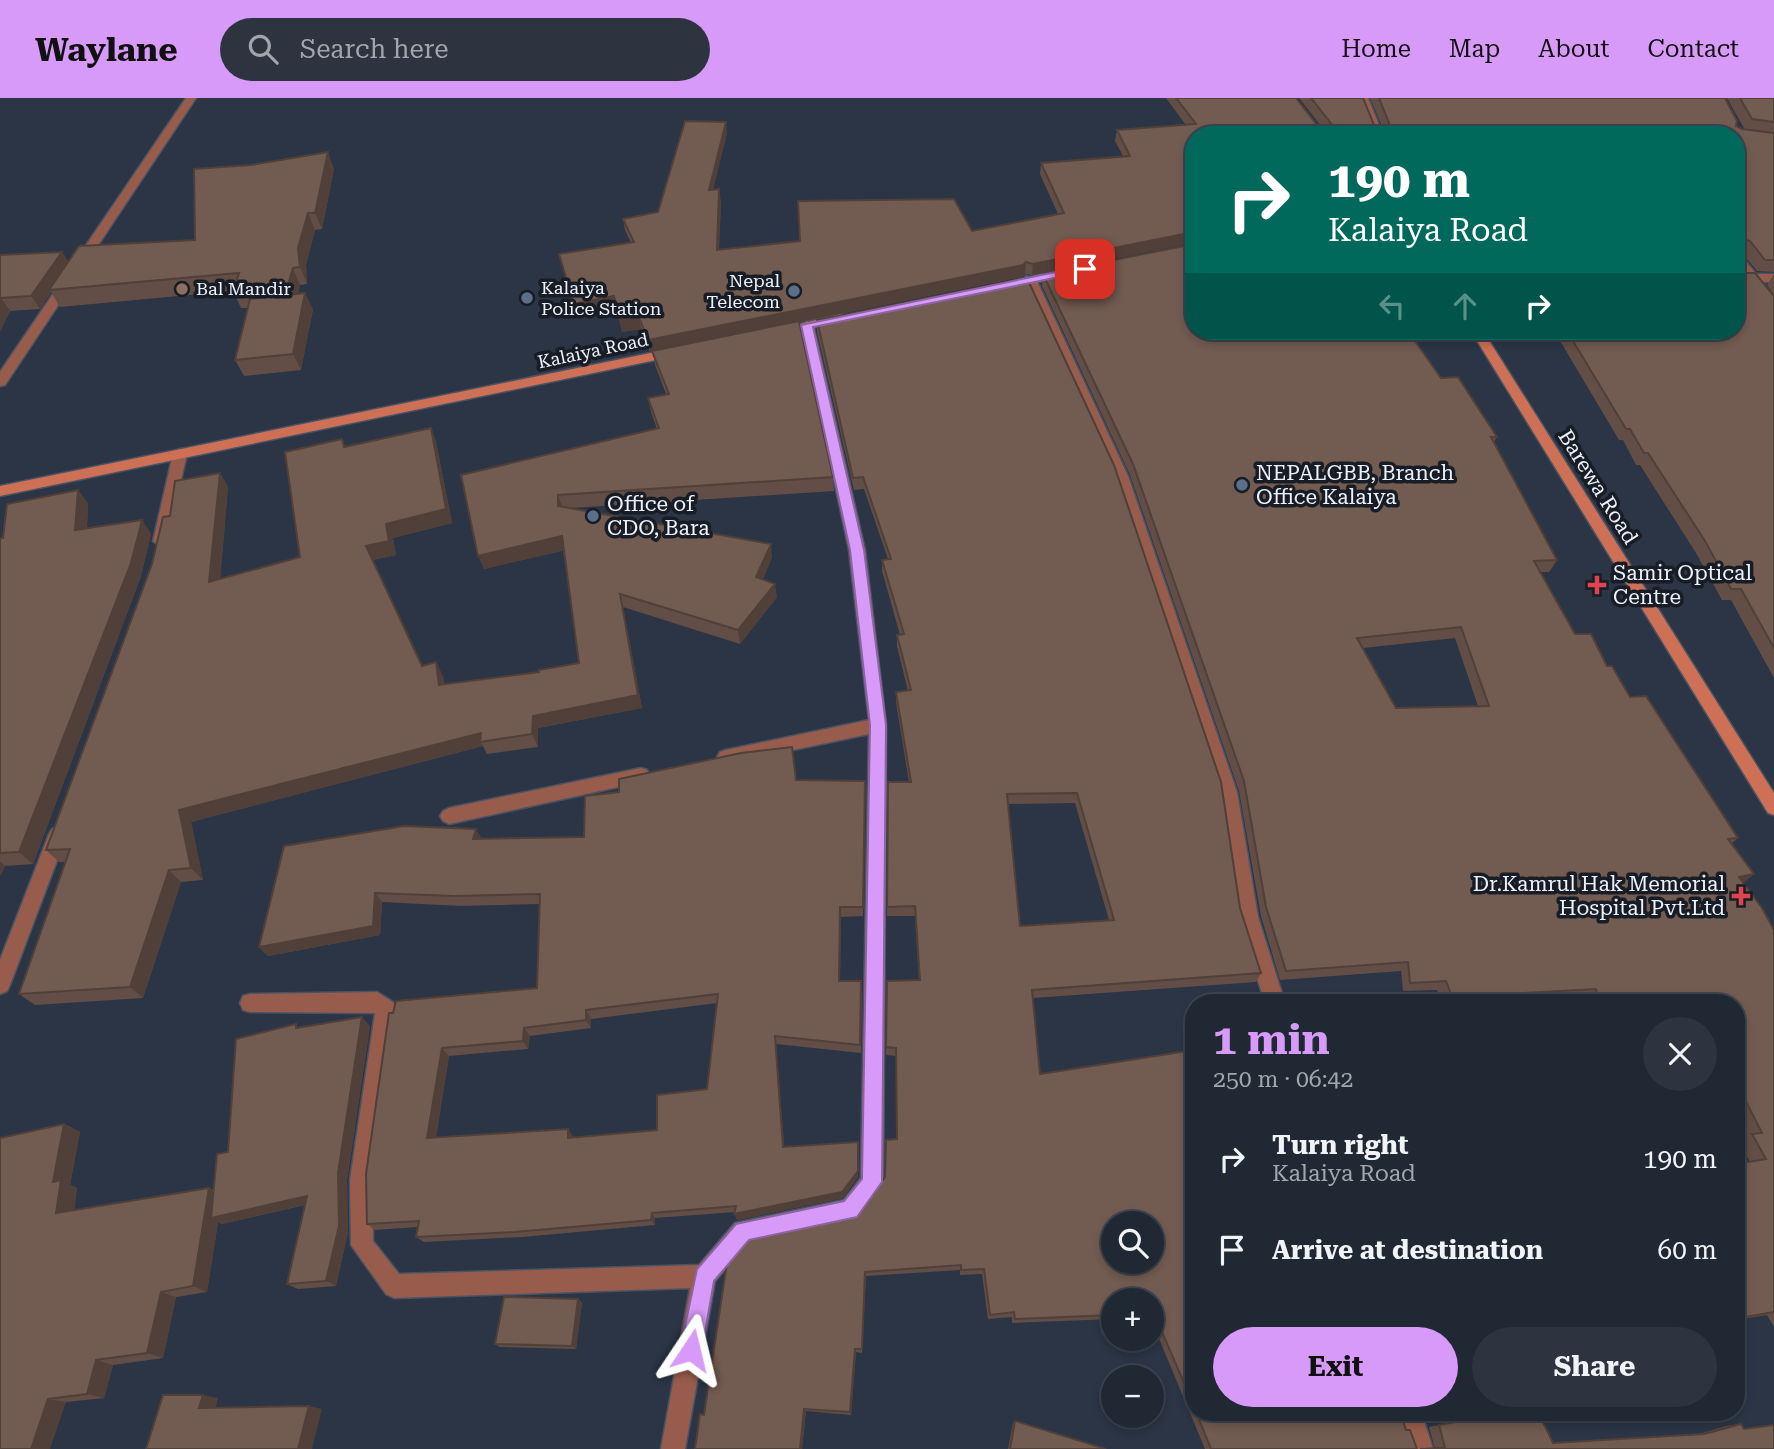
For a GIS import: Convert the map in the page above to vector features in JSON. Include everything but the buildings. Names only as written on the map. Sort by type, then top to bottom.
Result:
[{"type":"main road","points":[[991,287],[1085,269]]},
{"type":"main road","points":[[766,334],[859,314]]},
{"type":"main road","name":"Barewa Road","points":[[1482,340],[1774,808]]},
{"type":"main road","name":"Kalaiya Road","points":[[0,491],[684,351]]},
{"type":"street","points":[[0,382],[191,98]]},
{"type":"street","points":[[1363,98],[1374,126]]},
{"type":"street","points":[[1745,268],[1774,306]]},
{"type":"street","points":[[1745,277],[1774,278]]},
{"type":"street","points":[[1030,279],[1121,476],[1130,502],[1228,792],[1248,917],[1273,994]]},
{"type":"street","points":[[673,1449],[704,1276],[743,1231],[850,1210],[872,1182],[878,725],[857,550],[807,325]]},
{"type":"street","points":[[155,563],[180,454]]},
{"type":"street","points":[[704,762],[878,725]]},
{"type":"street","points":[[449,816],[663,771]]},
{"type":"street","points":[[0,985],[63,821]]},
{"type":"street","points":[[250,1003],[377,1002],[386,1009],[361,1180],[362,1245],[394,1286],[704,1276]]},
{"type":"street","points":[[1412,1421],[1421,1449]]},
{"type":"place","name":"Bal Mandir","points":[[182,289]]},
{"type":"place","name":"Nepal Telecom","points":[[794,291]]},
{"type":"place","name":"Kalaiya Police Station","points":[[527,298]]},
{"type":"place","name":"NEPALGBB, Branch Office Kalaiya","points":[[1242,485]]},
{"type":"place","name":"Office of CDO, Bara","points":[[593,516]]},
{"type":"place","name":"Samir Optical Centre","points":[[1597,585]]},
{"type":"place","name":"Dr.Kamrul Hak Memorial Hospital Pvt.Ltd","points":[[1741,896]]},
{"type":"route","points":[[691,1350],[704,1276],[743,1231],[850,1210],[872,1182],[878,725],[857,550],[807,325],[1085,269]]}]
